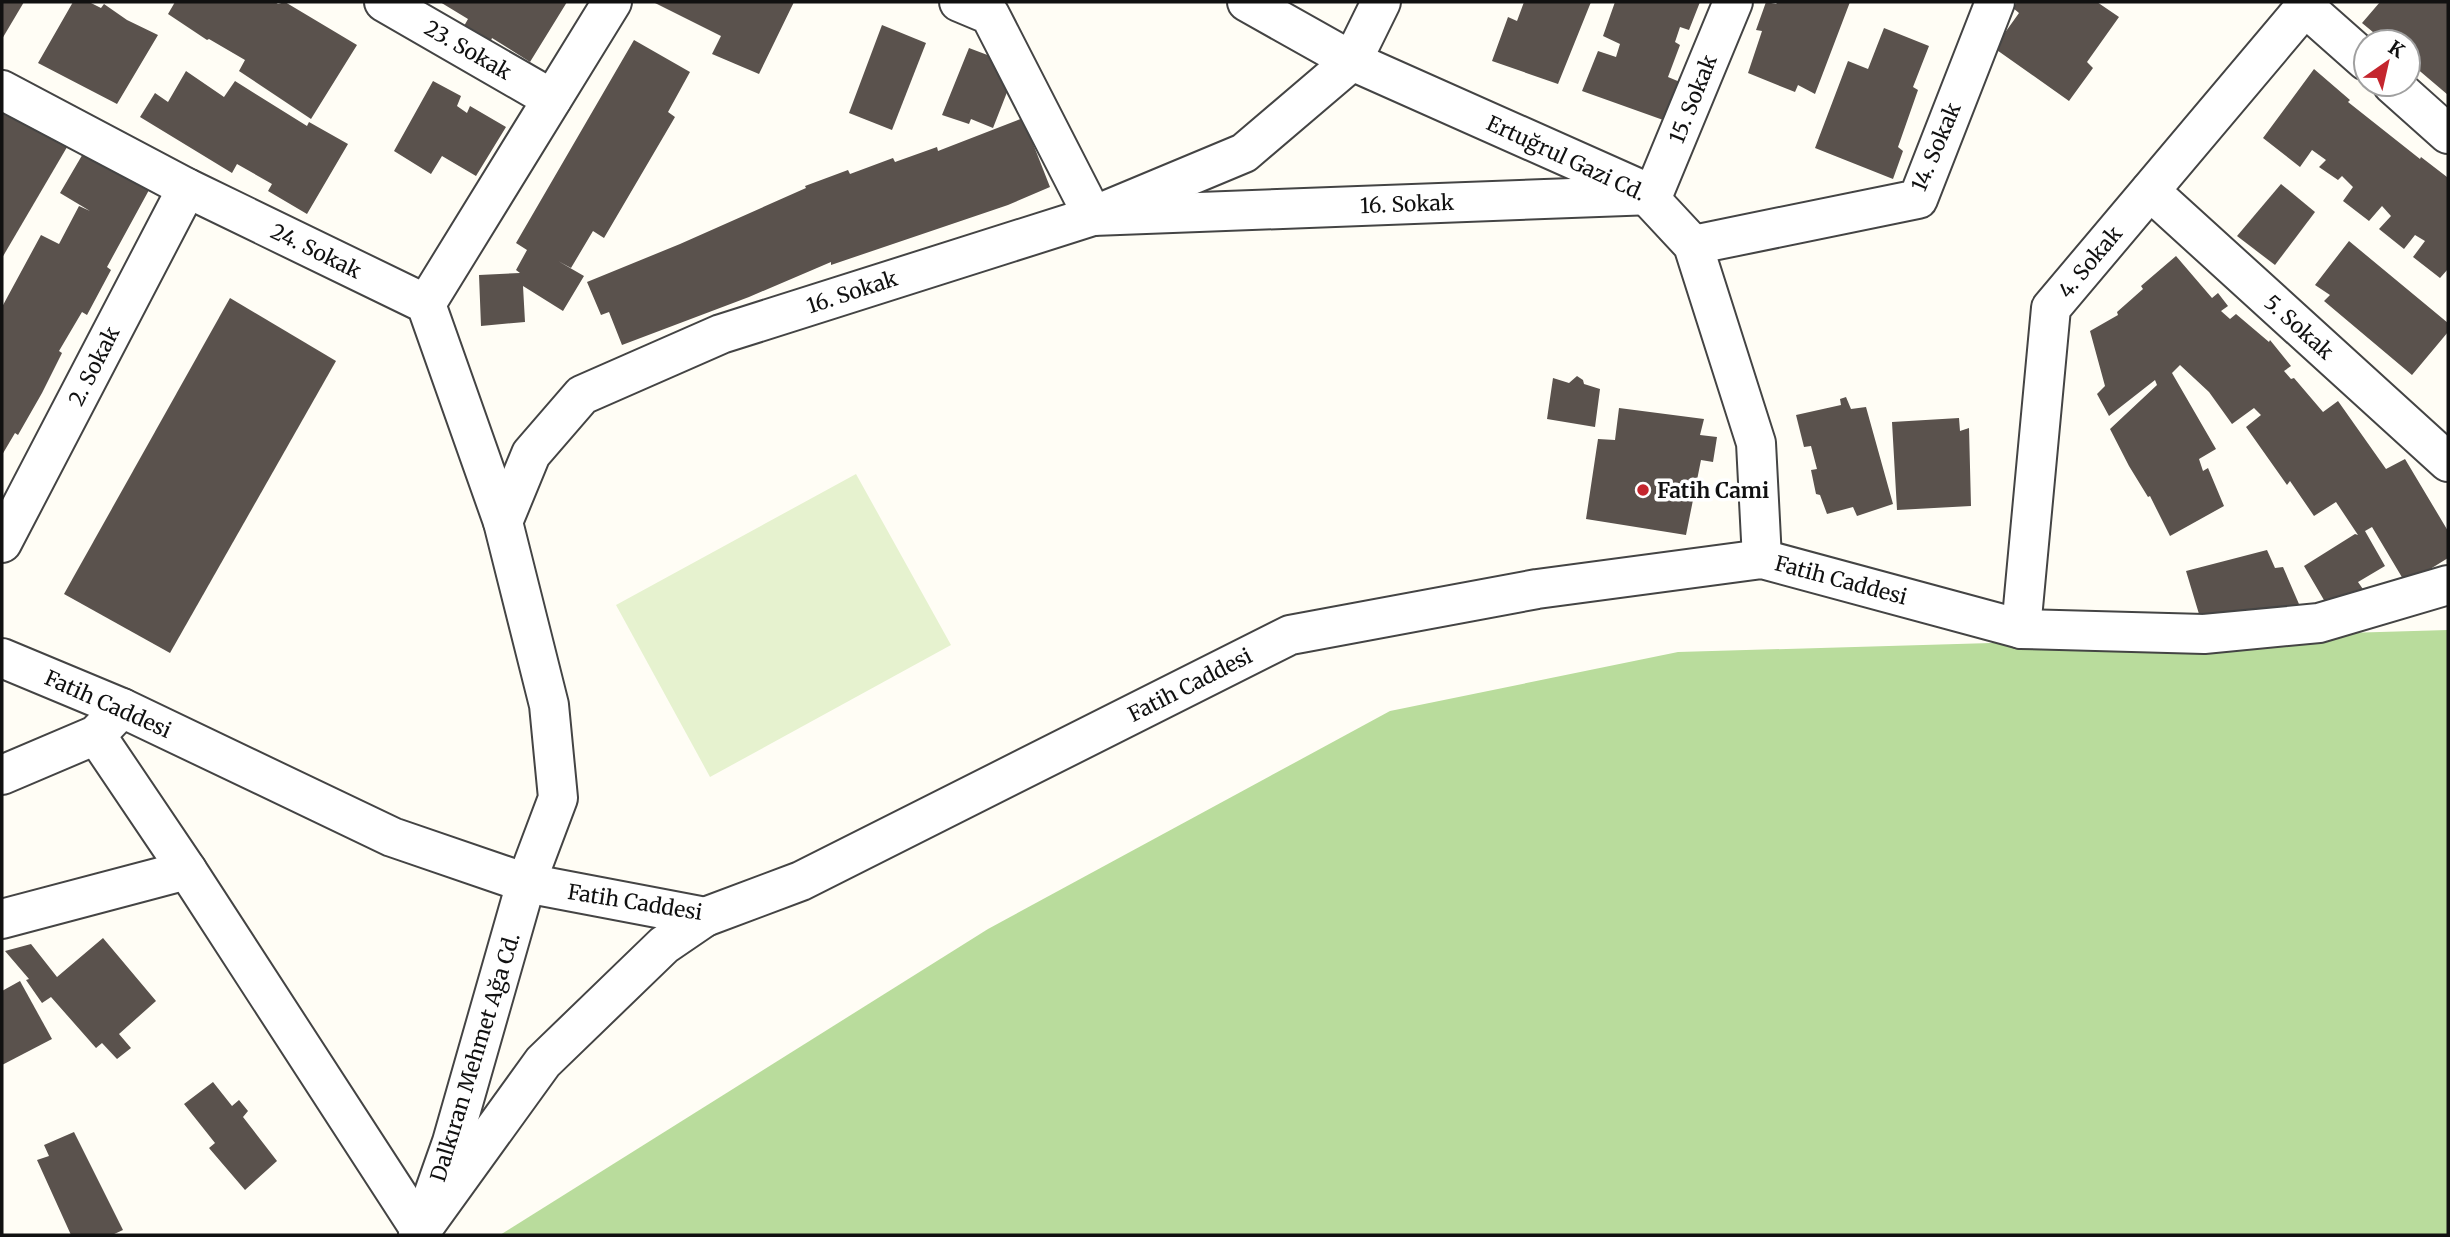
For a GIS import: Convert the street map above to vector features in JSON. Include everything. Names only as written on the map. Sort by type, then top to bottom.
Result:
[{"type":"street","name":"23. Sokak","points":[[384,2],[552,99]]},
{"type":"street","points":[[526,883],[558,798],[549,705],[503,522],[426,303],[612,2]]},
{"type":"street","points":[[959,2],[989,15],[1093,216],[1244,153],[1352,61],[1381,2]]},
{"type":"street","name":"Ertuğrul Gazi Cd.","points":[[1247,2],[1352,61],[1653,195],[1652,201],[1693,245],[1756,443],[1762,559]]},
{"type":"street","name":"15. Sokak","points":[[1653,195],[1733,2]]},
{"type":"street","name":"14. Sokak","points":[[1693,245],[1918,199],[1995,2]]},
{"type":"street","points":[[2307,5],[2352,48]]},
{"type":"street","name":"4. Sokak","points":[[2021,629],[2051,309],[2307,5]]},
{"type":"street","name":"24. Sokak","points":[[2,90],[187,188],[426,303]]},
{"type":"street","points":[[2408,98],[2448,134]]},
{"type":"street","name":"2. Sokak","points":[[2,543],[187,188]]},
{"type":"street","name":"5. Sokak","points":[[2150,191],[2448,462]]},
{"type":"street","name":"16. Sokak","points":[[503,522],[531,454],[582,395],[721,334],[1093,216],[1169,211],[1653,195]]},
{"type":"street","name":"Fatih Caddesi","points":[[2,658],[109,722],[392,837],[526,883],[705,917],[801,881],[1290,635],[1537,589],[1762,559],[2021,629],[2204,634],[2319,623],[2448,585]]},
{"type":"street","points":[[2,775],[109,722],[187,870],[419,1233]]},
{"type":"street","points":[[2,919],[187,870]]},
{"type":"street","name":"Dalkıran Mehmet Ağa Cd.","points":[[419,1233],[452,1142],[526,883]]},
{"type":"street","name":"Dalkıran Mehmet Ağa Cd.","points":[[419,1233],[543,1062],[664,945],[705,917]]},
{"type":"green space","points":[[856,474],[951,645],[710,777],[616,605]]},
{"type":"green space","points":[[2448,630],[2448,1235],[500,1235],[988,929],[1390,711],[1678,652]]},
{"type":"building","points":[[2,2],[24,2],[2,39]]},
{"type":"building","points":[[73,2],[89,2],[101,8],[104,4],[127,20],[158,35],[117,104],[38,63]]},
{"type":"building","points":[[175,2],[285,2],[357,45],[311,119],[239,71],[245,60],[207,40],[168,14]]},
{"type":"building","points":[[440,2],[567,2],[530,62],[492,38],[490,43],[464,26],[468,19]]},
{"type":"building","points":[[653,2],[794,2],[759,74],[712,54],[721,36]]},
{"type":"building","points":[[1524,2],[1591,2],[1558,84],[1492,61],[1508,17],[1517,21]]},
{"type":"building","points":[[1615,2],[1700,2],[1689,30],[1680,27],[1675,42],[1680,45],[1668,77],[1680,82],[1666,121],[1582,91],[1598,51],[1616,57],[1620,44],[1603,36]]},
{"type":"building","points":[[1766,2],[1850,2],[1815,94],[1798,85],[1795,92],[1748,73],[1762,31],[1756,30]]},
{"type":"building","points":[[2017,2],[2097,2],[2119,17],[2087,62],[2093,68],[2069,101],[1994,48],[2019,13],[2013,8]]},
{"type":"building","points":[[2380,2],[2448,2],[2448,95],[2422,73],[2422,28],[2368,28],[2362,23]]},
{"type":"building","points":[[882,25],[926,43],[892,130],[849,113]]},
{"type":"building","points":[[1884,28],[1929,46],[1913,87],[1918,90],[1898,147],[1903,151],[1893,179],[1815,148],[1848,61],[1868,69]]},
{"type":"building","points":[[634,40],[690,72],[668,112],[675,117],[604,238],[593,231],[571,268],[558,261],[584,276],[563,311],[523,286],[525,322],[481,326],[479,275],[520,273],[516,270],[527,250],[516,243]]},
{"type":"building","points":[[969,48],[998,59],[1011,82],[993,128],[971,119],[969,124],[942,115]]},
{"type":"building","points":[[2314,69],[2350,100],[2348,102],[2447,177],[2448,269],[2440,278],[2413,257],[2425,241],[2415,235],[2404,249],[2379,229],[2391,216],[2382,206],[2369,221],[2343,201],[2353,187],[2342,176],[2338,180],[2319,167],[2326,160],[2312,150],[2300,167],[2263,138]]},
{"type":"building","points":[[186,71],[224,97],[235,81],[307,126],[309,122],[348,144],[307,214],[268,191],[272,184],[237,164],[232,173],[140,117],[155,93],[168,102]]},
{"type":"building","points":[[433,81],[461,96],[457,106],[467,113],[470,106],[506,127],[476,176],[442,156],[431,174],[394,151]]},
{"type":"building","points":[[2,112],[70,142],[2,258]]},
{"type":"building","points":[[1023,118],[1050,187],[1008,205],[831,265],[831,262],[749,297],[622,345],[609,312],[601,315],[587,282],[680,244],[806,188],[805,186],[848,170],[850,174],[893,158],[895,162],[937,147],[938,151]]},
{"type":"building","points":[[84,152],[149,190],[107,267],[111,270],[87,315],[82,312],[59,351],[62,353],[42,393],[18,435],[15,433],[2,455],[2,307],[41,235],[59,244],[79,206],[90,211],[60,193]]},
{"type":"building","points":[[2281,184],[2315,212],[2275,265],[2237,236]]},
{"type":"building","points":[[2349,241],[2448,323],[2448,332],[2412,375],[2324,301],[2330,295],[2315,285]]},
{"type":"building","points":[[2176,256],[2212,298],[2218,293],[2228,306],[2221,311],[2230,319],[2236,314],[2269,342],[2270,340],[2291,366],[2284,371],[2291,379],[2294,378],[2323,412],[2338,401],[2386,469],[2405,459],[2448,531],[2448,558],[2406,584],[2372,527],[2365,531],[2385,566],[2358,582],[2365,592],[2331,612],[2304,566],[2355,534],[2358,535],[2336,502],[2314,516],[2290,481],[2287,485],[2246,427],[2261,415],[2254,408],[2232,424],[2209,392],[2180,365],[2172,373],[2216,449],[2199,459],[2203,471],[2208,468],[2224,506],[2170,536],[2150,496],[2148,497],[2129,466],[2110,429],[2157,385],[2155,380],[2109,416],[2097,394],[2105,386],[2090,331],[2118,315],[2117,312],[2143,289],[2141,286]]},
{"type":"building","points":[[230,298],[336,361],[170,653],[64,594]]},
{"type":"building","points":[[1577,376],[1584,384],[1600,389],[1595,427],[1547,419],[1553,378],[1569,383]]},
{"type":"building","points":[[1846,397],[1851,409],[1866,407],[1893,504],[1857,516],[1853,507],[1827,514],[1820,495],[1816,494],[1811,470],[1817,469],[1811,446],[1804,447],[1796,415],[1841,405],[1840,399]]},
{"type":"building","name":"Fatih Cami","points":[[1619,408],[1704,419],[1700,435],[1717,437],[1713,462],[1701,460],[1686,535],[1586,519],[1598,439],[1615,440]]},
{"type":"building","points":[[1959,418],[1960,431],[1969,428],[1971,506],[1897,510],[1892,422]]},
{"type":"building","points":[[2267,550],[2275,568],[2283,567],[2302,611],[2206,619],[2199,614],[2186,571]]},
{"type":"building","points":[[103,938],[156,1001],[119,1034],[131,1048],[117,1059],[102,1043],[96,1048],[51,997],[42,1003],[26,980],[29,979],[5,951],[31,944],[57,977]]},
{"type":"building","points":[[20,981],[52,1039],[2,1065],[2,991]]},
{"type":"building","points":[[213,1082],[232,1106],[239,1100],[248,1111],[243,1117],[277,1161],[245,1190],[209,1148],[215,1143],[184,1104]]},
{"type":"building","points":[[74,1132],[123,1230],[112,1235],[71,1235],[37,1160],[49,1156],[44,1145]]},
{"type":"place","name":"Fatih Cami","points":[[1643,490]]}]
